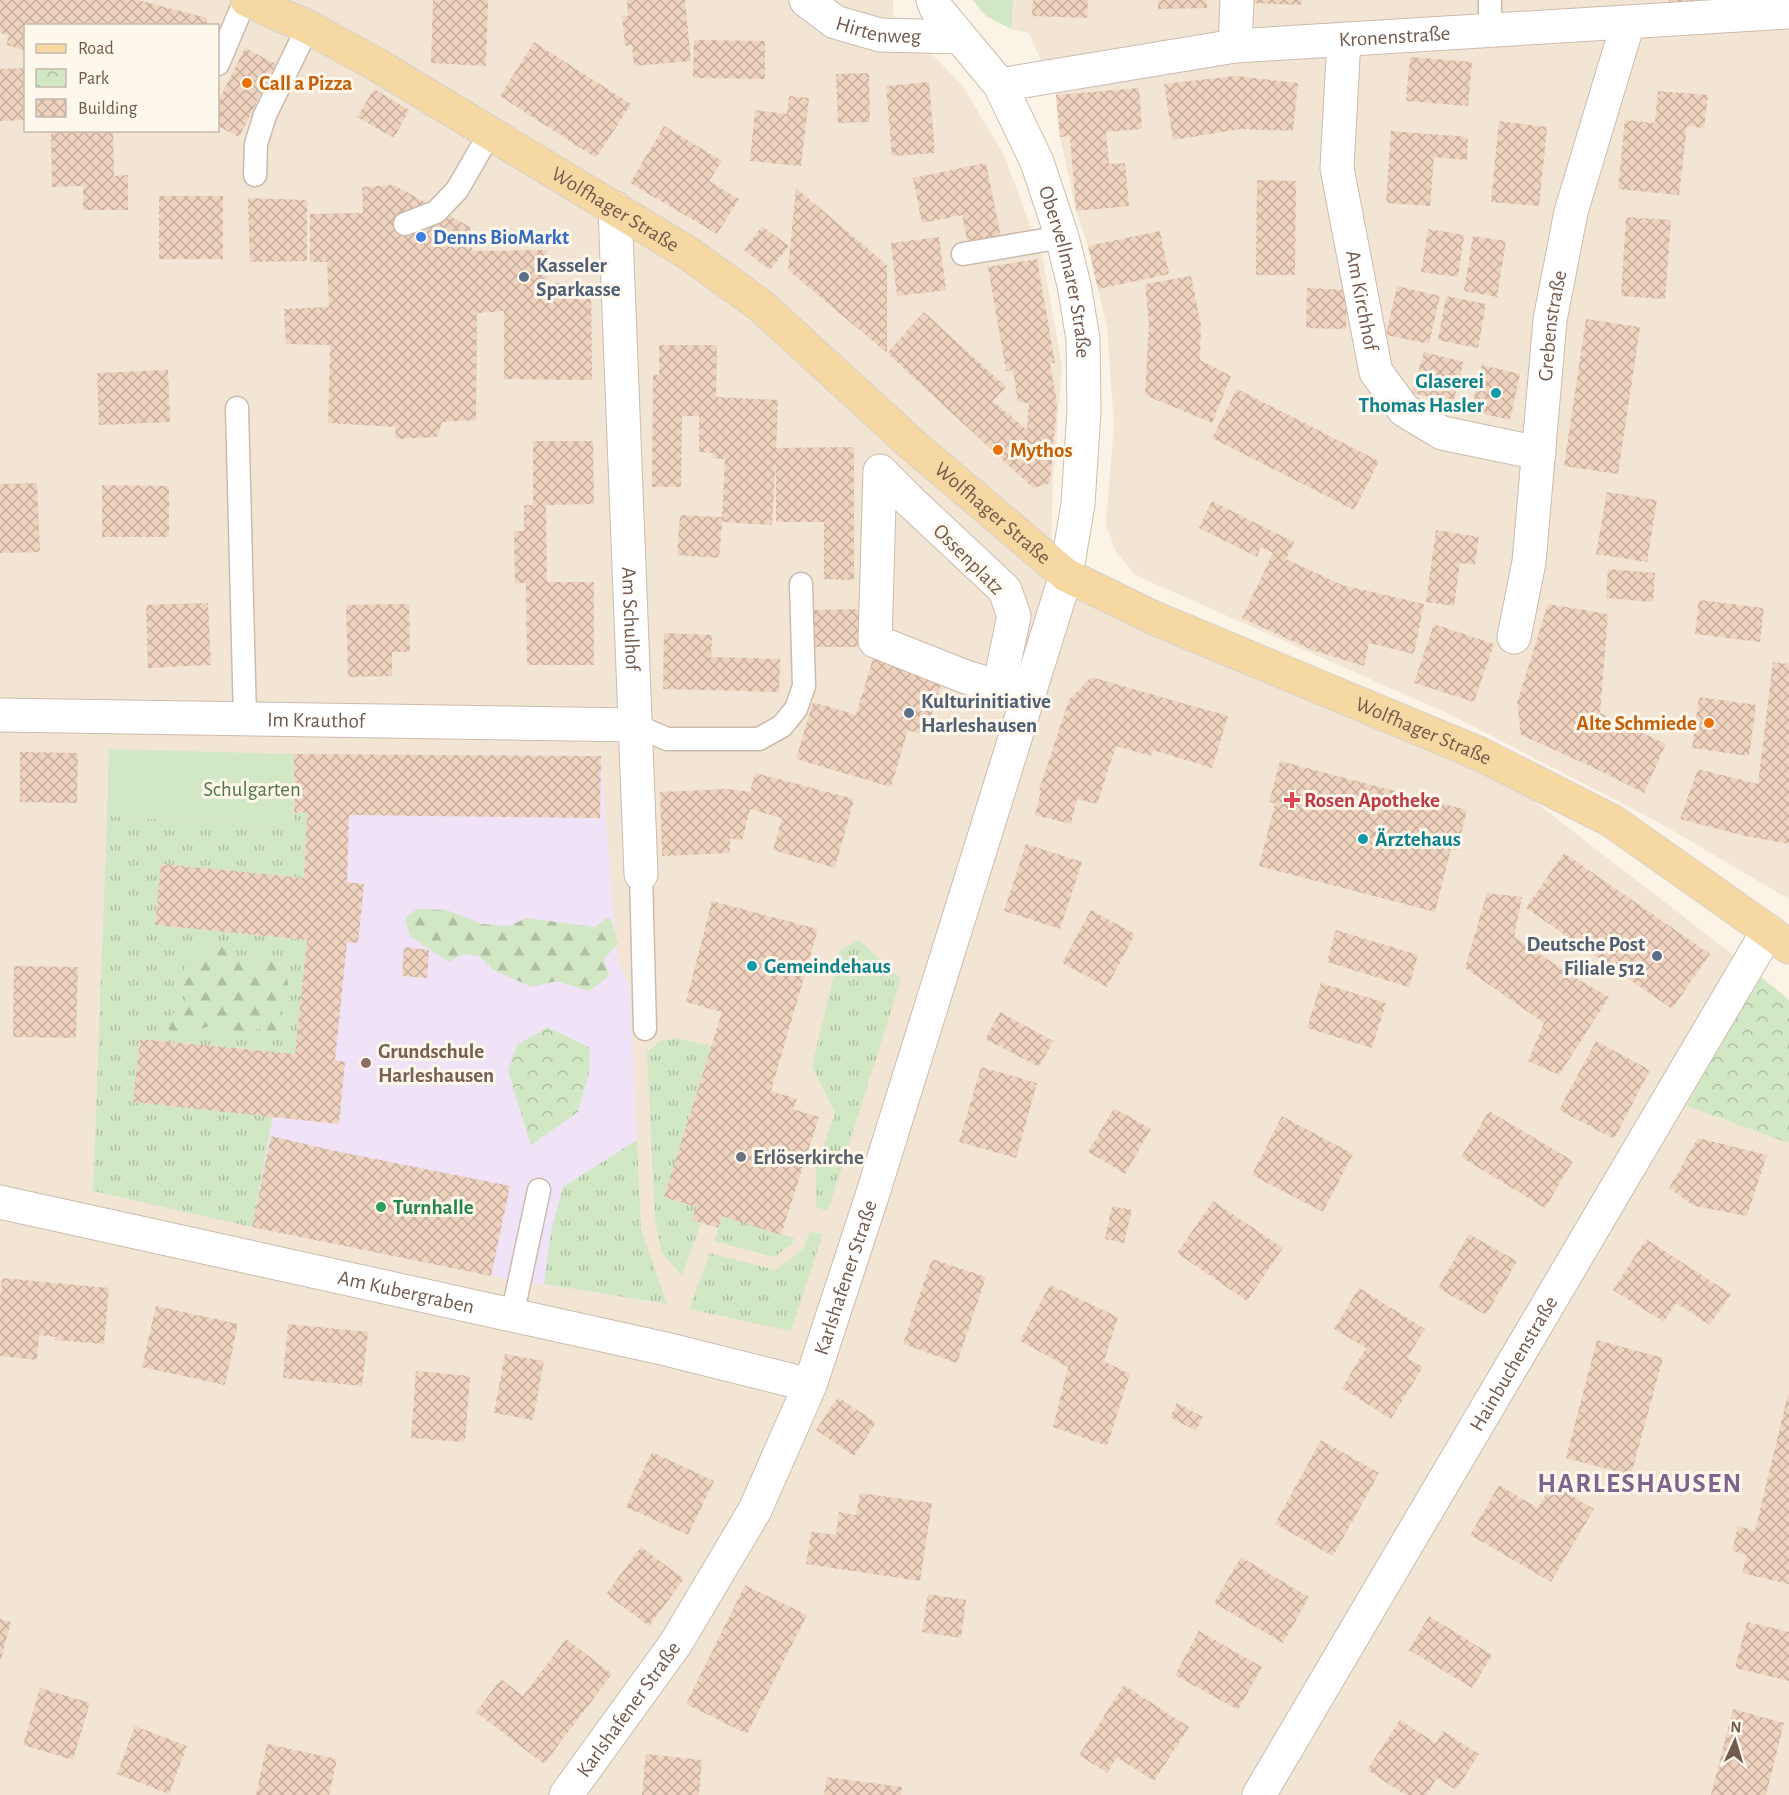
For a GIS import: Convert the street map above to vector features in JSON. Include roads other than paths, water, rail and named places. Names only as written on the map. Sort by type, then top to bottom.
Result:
[{"type":"main road","name":"Wolfhager Straße","points":[[246,0],[308,27],[374,63],[688,253],[760,305],[914,446],[1066,575],[1154,618],[1480,754],[1519,773],[1612,821],[1779,939]]},
{"type":"street","name":"Hirtenweg","points":[[806,0],[835,22],[880,35],[960,37]]},
{"type":"street","name":"Obervellmarer Straße","points":[[933,0],[936,8],[1000,84],[1037,162],[1062,237],[1074,285],[1083,339],[1084,410],[1078,504],[1066,575]]},
{"type":"street","points":[[1235,46],[1237,0]]},
{"type":"street","name":"Kronenstraße","points":[[1000,84],[1235,46],[1344,39],[1490,15],[1628,23],[1739,8],[1789,12]]},
{"type":"street","name":"Grebenstraße","points":[[1514,637],[1529,562],[1550,320],[1571,212],[1628,23]]},
{"type":"street","name":"Am Kirchhof","points":[[1344,39],[1337,168],[1376,372],[1404,410],[1442,433],[1539,453]]},
{"type":"street","name":"Am Schulhof","points":[[615,208],[641,874]]},
{"type":"street","name":"Ossenplatz","points":[[880,471],[1005,590],[1014,616],[999,687],[966,677],[875,641],[880,471]]},
{"type":"street","name":"Karlshafener Straße","points":[[566,1795],[676,1643],[756,1510],[810,1385],[872,1196],[1066,575]]},
{"type":"street","name":"Im Krauthof","points":[[0,715],[634,724]]},
{"type":"street","name":"Hainbuchenstraße","points":[[1259,1795],[1779,939]]},
{"type":"street","name":"Am Kubergraben","points":[[0,1202],[666,1349],[810,1385]]},
{"type":"lane","points":[[219,61],[246,0]]},
{"type":"lane","points":[[255,175],[256,144],[265,115],[308,27]]},
{"type":"lane","points":[[405,224],[436,212],[457,190],[490,133]]},
{"type":"lane","points":[[963,254],[1062,237]]},
{"type":"lane","points":[[237,408],[245,719]]},
{"type":"lane","points":[[634,724],[667,739],[759,739],[782,726],[796,709],[804,686],[801,584]]},
{"type":"lane","name":"Am Schulhof","points":[[641,874],[645,1029]]},
{"type":"lane","points":[[512,1316],[539,1190]]},
{"type":"place","name":"Call a Pizza","points":[[247,83]]},
{"type":"place","name":"Denns BioMarkt","points":[[421,237]]},
{"type":"place","name":"Kasseler Sparkasse","points":[[524,277]]},
{"type":"place","name":"Glaserei Thomas Hasler","points":[[1496,393]]},
{"type":"place","name":"Mythos","points":[[998,450]]},
{"type":"place","name":"Kulturinitiative Harleshausen","points":[[909,713]]},
{"type":"place","name":"Alte Schmiede","points":[[1709,723]]},
{"type":"place","name":"Rosen Apotheke","points":[[1292,800]]},
{"type":"place","name":"Ärztehaus","points":[[1363,839]]},
{"type":"place","name":"Deutsche Post Filiale 512","points":[[1657,956]]},
{"type":"place","name":"Gemeindehaus","points":[[752,966]]},
{"type":"place","name":"Grundschule Harleshausen","points":[[366,1063]]},
{"type":"place","name":"Erlöserkirche","points":[[741,1157]]},
{"type":"place","name":"Turnhalle","points":[[381,1207]]},
{"type":"district","name":"HARLESHAUSEN","points":[[1640,1483]]},
{"type":"park label","name":"Schulgarten","points":[[252,789]]}]
